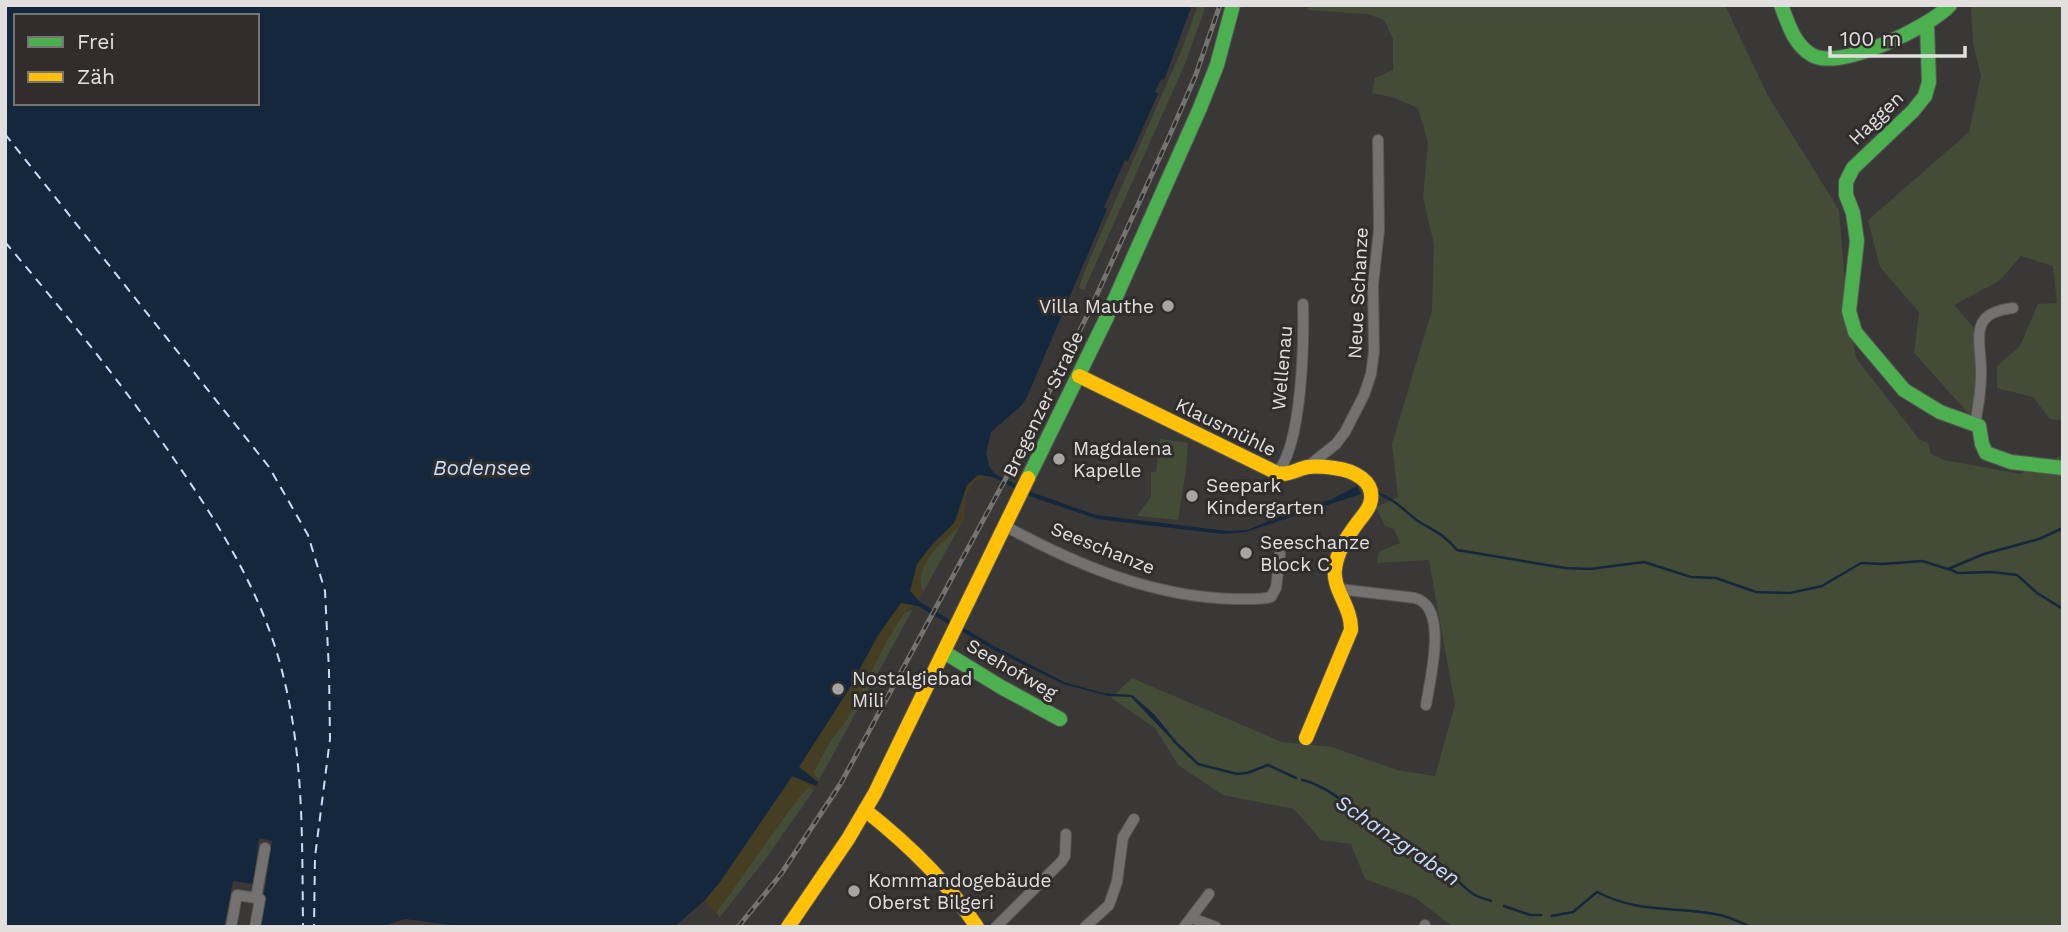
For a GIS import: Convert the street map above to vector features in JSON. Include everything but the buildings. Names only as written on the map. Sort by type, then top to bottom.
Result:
[{"type":"street","name":"Bregenzer Straße","points":[[788,927],[865,810],[1079,376],[1200,108],[1217,65],[1233,5]]},
{"type":"street","points":[[1781,5],[1799,45],[1811,55],[1825,60],[1849,57],[1927,25],[1950,5]]},
{"type":"street","name":"Haggen","points":[[1927,25],[1929,65],[1925,96],[1913,111],[1853,168],[1846,182],[1846,195],[1857,236],[1856,270],[1849,307],[1855,332],[1908,394],[1948,416],[1975,424]]},
{"type":"street","name":"Neue Schanze","points":[[1307,467],[1336,444],[1345,432],[1364,395],[1371,374],[1374,337],[1373,285],[1379,230],[1378,140]]},
{"type":"street","name":"Wellenau","points":[[1277,473],[1288,452],[1298,400],[1304,350],[1303,304]]},
{"type":"street","points":[[2012,308],[1994,311],[1987,316],[1981,325],[1978,338],[1981,377],[1975,424],[1980,429],[1982,448],[1987,454],[2023,464],[2060,468]]},
{"type":"street","name":"Klausmühle","points":[[1079,376],[1277,473],[1289,475],[1307,467],[1351,471],[1362,477],[1370,488],[1370,505],[1345,538],[1334,578],[1353,622],[1352,636],[1343,649],[1306,738]]},
{"type":"street","name":"Seeschanze","points":[[1005,526],[1109,574],[1186,596],[1256,599],[1271,597],[1276,588],[1280,554]]},
{"type":"street","points":[[1339,589],[1415,598],[1428,606],[1433,618],[1434,638],[1426,705]]},
{"type":"street","name":"Seehofweg","points":[[944,652],[1060,719]]},
{"type":"street","points":[[865,810],[888,827],[924,863],[969,912],[977,927]]},
{"type":"street","points":[[1085,927],[1109,905],[1117,882],[1123,836],[1134,819]]},
{"type":"street","points":[[996,927],[1062,861],[1065,856],[1066,834]]},
{"type":"street","points":[[256,898],[265,848]]},
{"type":"street","points":[[1209,894],[1188,922],[1216,927]]},
{"type":"street","points":[[231,927],[237,895],[260,899],[255,927]]},
{"type":"green space","points":[[1198,5],[1206,5],[1185,64],[1084,290],[1079,288],[1182,49]]},
{"type":"green space","points":[[1311,5],[1725,5],[1768,96],[1839,210],[1845,285],[1856,358],[1919,439],[1928,443],[1931,454],[1944,460],[2020,474],[2063,455],[2063,927],[1453,927],[1416,898],[1365,879],[1351,844],[1321,840],[1294,809],[1223,795],[1178,765],[1155,728],[1111,698],[1132,678],[1282,742],[1332,747],[1397,770],[1435,776],[1455,705],[1429,560],[1377,563],[1379,552],[1400,543],[1394,529],[1385,526],[1376,507],[1398,497],[1392,444],[1432,310],[1434,244],[1423,198],[1428,143],[1418,108],[1392,97],[1372,93],[1375,78],[1393,70],[1393,39],[1384,20],[1368,14],[1307,10]]},
{"type":"green space","points":[[1971,5],[2063,5],[2063,421],[2050,419],[2033,397],[1997,388],[1997,366],[2020,346],[2038,304],[2057,303],[2053,266],[2021,256],[1999,281],[1954,305],[1975,329],[1978,378],[1970,415],[1914,353],[1919,312],[1880,267],[1868,220],[1969,132],[1981,76],[1973,43]]},
{"type":"green space","points":[[1160,439],[1188,443],[1178,520],[1137,516],[1151,497],[1151,472],[1156,472]]},
{"type":"green space","points":[[960,526],[923,592],[920,582],[925,563],[938,546]]},
{"type":"green space","points":[[913,609],[819,780],[813,773],[831,740],[847,719],[887,640],[904,613]]},
{"type":"green space","points":[[808,787],[814,790],[720,917],[716,913]]},
{"type":"sand","points":[[981,475],[986,475],[985,478],[975,481],[966,495],[964,519],[960,526],[932,552],[923,568],[920,583],[923,592],[918,600],[910,591],[917,565],[955,521],[968,484]]},
{"type":"sand","points":[[904,602],[915,606],[904,613],[887,640],[847,719],[830,740],[813,773],[818,782],[798,767],[899,604]]},
{"type":"sand","points":[[793,776],[816,786],[814,790],[808,787],[793,805],[716,913],[704,901]]},
{"type":"water","name":"Bodensee","points":[[5,5],[1192,5],[1164,80],[1161,79],[1155,92],[1158,94],[1104,207],[1107,209],[1027,397],[1022,405],[991,432],[986,453],[989,466],[995,474],[1034,493],[1096,515],[1228,531],[1247,530],[1301,508],[1330,500],[1357,486],[1361,494],[1246,532],[1222,534],[1097,519],[1032,497],[993,477],[978,475],[967,485],[954,523],[934,542],[917,564],[910,591],[920,602],[994,646],[1064,682],[1103,693],[1132,695],[1154,714],[1176,741],[1174,742],[1131,697],[1108,696],[1063,684],[992,649],[918,606],[901,603],[878,635],[849,689],[799,767],[818,782],[816,786],[792,776],[720,882],[704,901],[674,927],[466,927],[405,919],[381,927],[259,927],[272,841],[259,838],[253,884],[233,881],[224,927],[5,927]]},
{"type":"waterway","points":[[1377,493],[1443,536],[1457,550],[1565,568],[1590,569],[1644,562],[1691,577],[1716,578],[1756,592],[1790,593],[1822,586],[1861,563],[1922,561],[1948,569],[1984,554],[2039,539],[2063,528]]},
{"type":"waterway","points":[[1949,569],[1958,573],[1992,572],[2017,575],[2037,593],[2063,609]]},
{"type":"waterway","name":"Schanzgraben","points":[[1174,741],[1198,764],[1237,774],[1268,765],[1296,778]]},
{"type":"waterway","name":"Schanzgraben","points":[[1302,780],[1336,796],[1392,839],[1420,857],[1436,861],[1468,890],[1491,901]]},
{"type":"waterway","name":"Schanzgraben","points":[[1552,916],[1573,912],[1597,892],[1628,904],[1704,912],[1751,927]]},
{"type":"waterway","name":"Schanzgraben","points":[[1504,906],[1530,915],[1541,915]]},
{"type":"ferry route","points":[[5,134],[269,467],[308,535],[325,591],[329,671],[330,739],[315,857],[314,927]]},
{"type":"ferry route","points":[[5,242],[87,342],[165,446],[202,501],[251,586],[275,647],[291,710],[301,803],[303,927]]},
{"type":"railway","points":[[738,927],[781,874],[841,783],[1006,478],[1088,314],[1169,137],[1195,77],[1220,5]]},
{"type":"traffic: fast","points":[[1028,478],[1106,319],[1200,108],[1217,65],[1233,5]]},
{"type":"traffic: fast","points":[[1781,5],[1792,33],[1801,46],[1812,55],[1825,58],[1842,57],[1884,44],[1924,24],[1950,5]]},
{"type":"traffic: fast","points":[[1927,25],[1929,82],[1925,96],[1913,111],[1853,168],[1846,182],[1846,195],[1853,213],[1857,241],[1849,311],[1855,332],[1904,390],[1940,412],[1979,426],[1986,453],[2011,462],[2063,468]]},
{"type":"traffic: fast","points":[[944,652],[1060,719]]},
{"type":"traffic: slow","points":[[1079,376],[1277,473],[1289,473],[1308,467],[1341,469],[1356,474],[1367,483],[1370,489],[1370,504],[1343,544],[1335,569],[1336,584],[1348,614],[1351,630],[1306,738]]},
{"type":"traffic: slow","points":[[788,927],[848,839],[875,793],[1028,478]]},
{"type":"traffic: slow","points":[[865,810],[926,864],[953,894],[977,927]]},
{"type":"place","name":"Villa Mauthe","points":[[1168,306]]},
{"type":"place","name":"Magdalena Kapelle","points":[[1059,459]]},
{"type":"place","name":"Seepark Kindergarten","points":[[1192,496]]},
{"type":"place","name":"Seeschanze Block C","points":[[1246,553]]},
{"type":"place","name":"Nostalgiebad Mili","points":[[838,689]]},
{"type":"place","name":"Kommandogebäude Oberst Bilgeri","points":[[854,891]]}]
